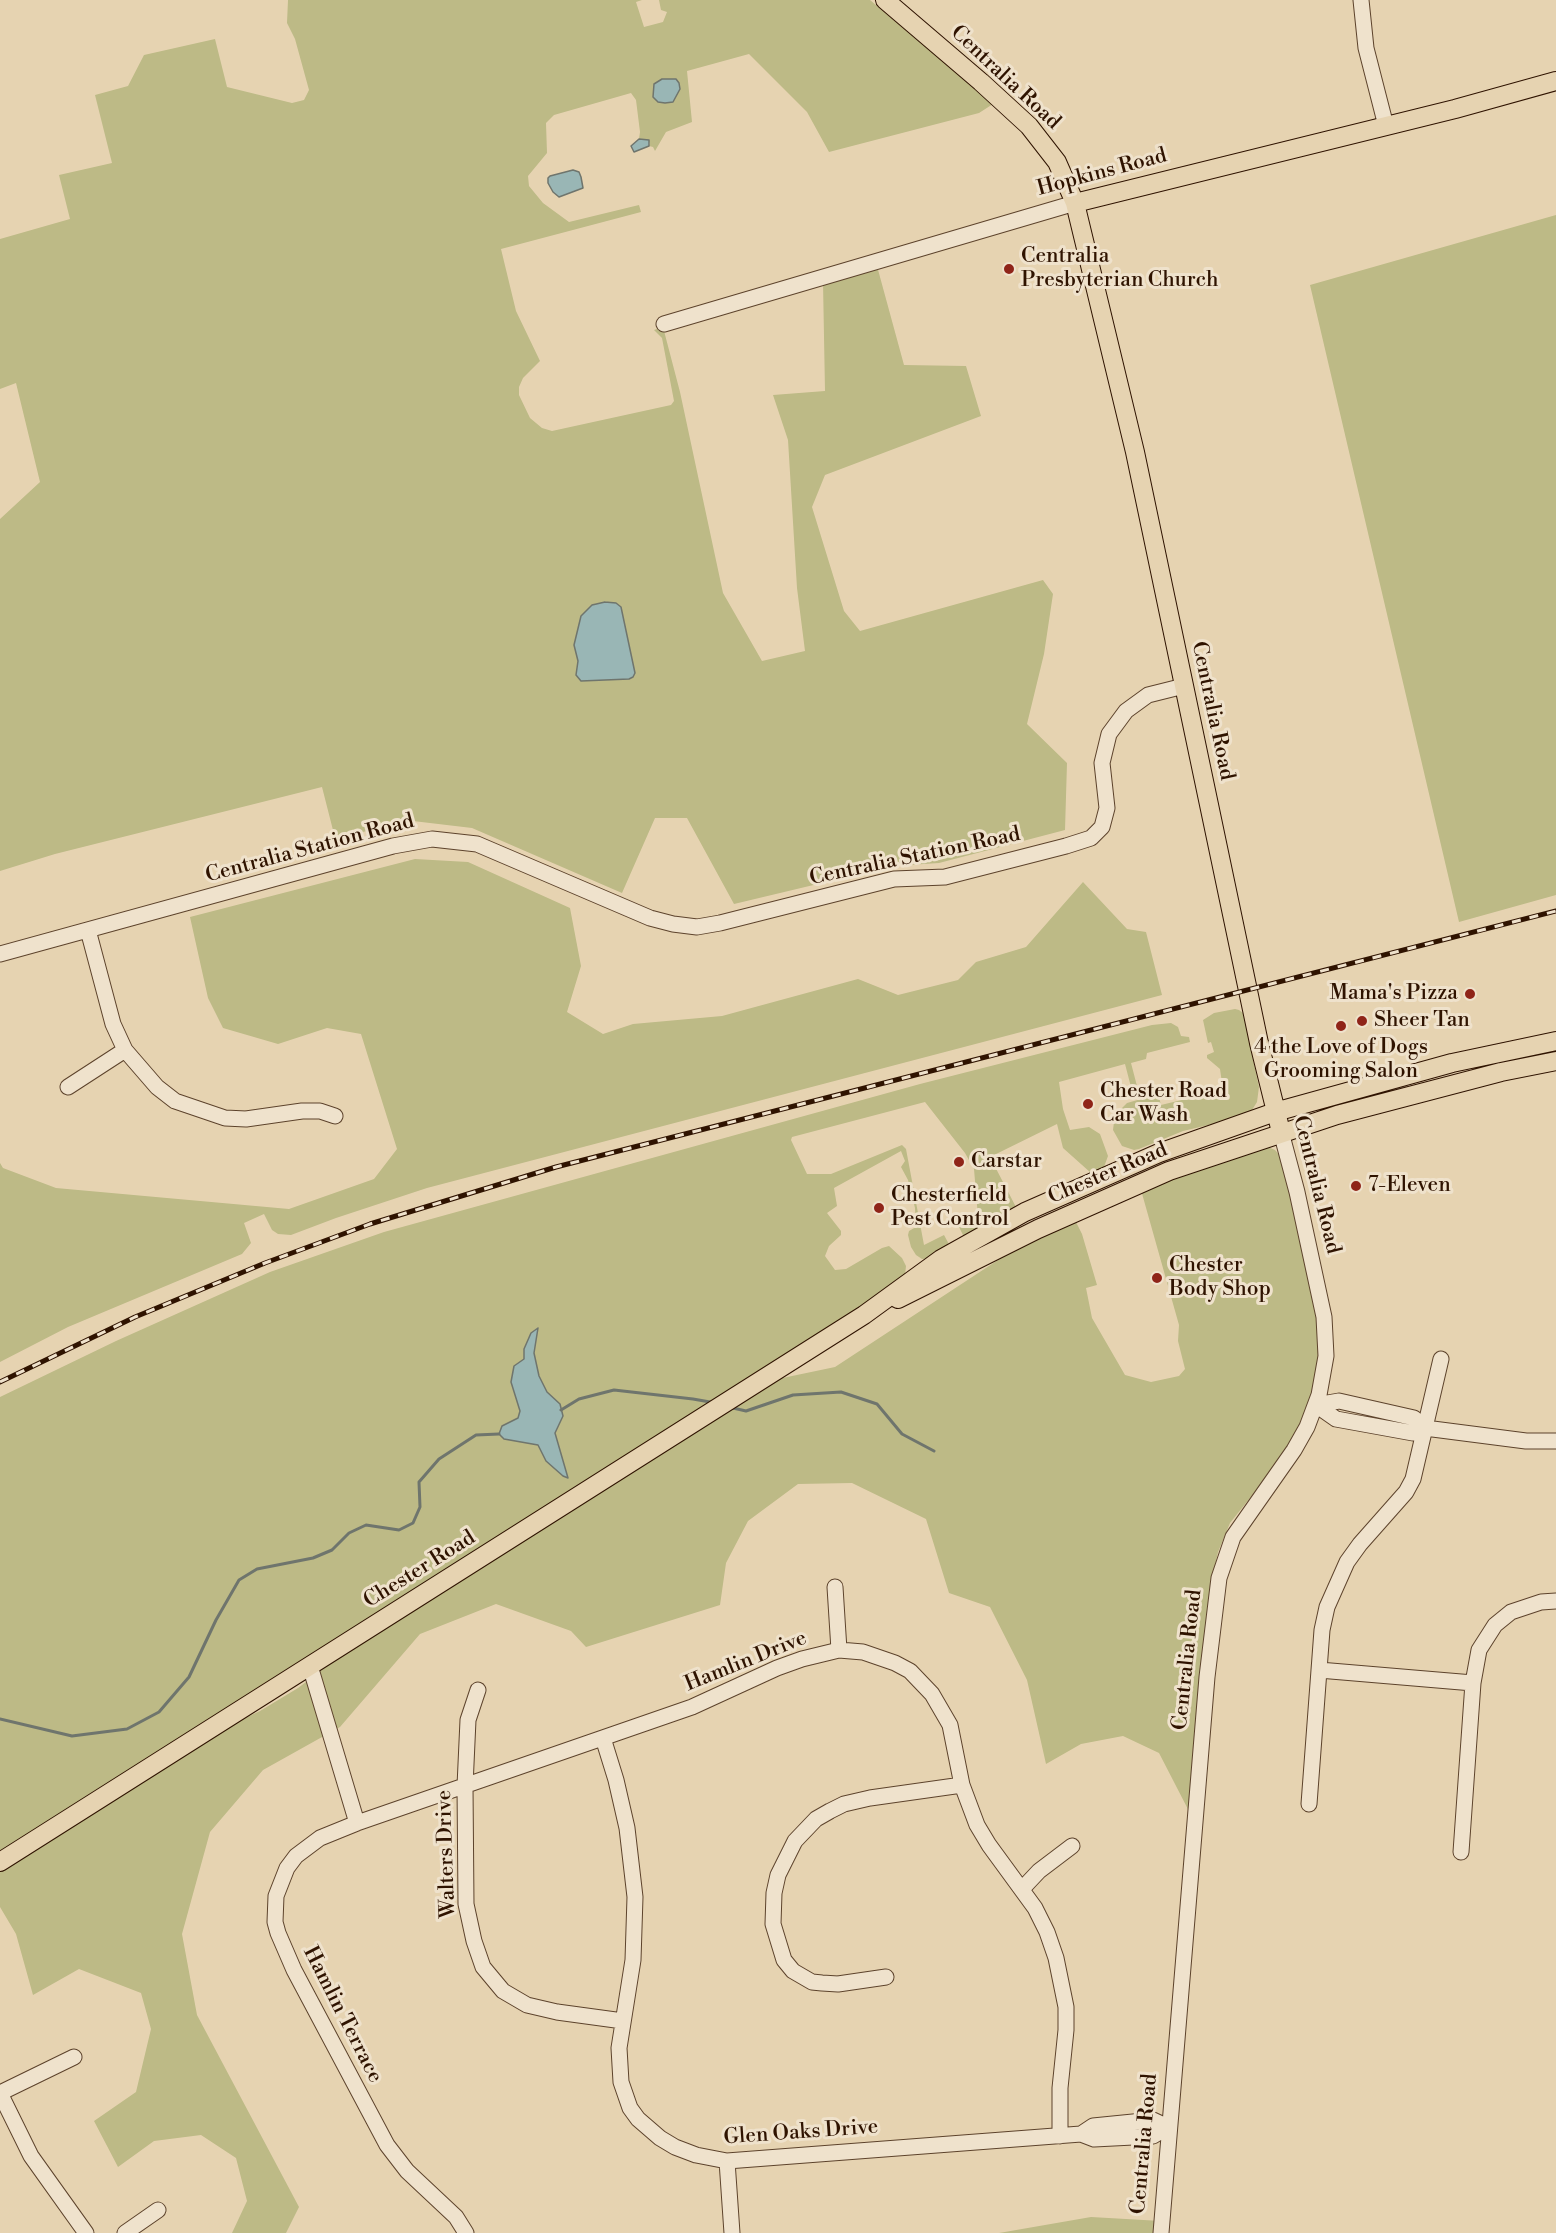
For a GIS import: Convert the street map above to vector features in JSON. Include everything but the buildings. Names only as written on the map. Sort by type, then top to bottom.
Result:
[{"type":"main road","name":"Centralia Road","points":[[885,0],[1029,126],[1057,162],[1075,203],[1133,444],[1281,1132]]},
{"type":"main road","name":"Hopkins Road","points":[[1075,203],[1386,126],[1556,81]]},
{"type":"main road","name":"Chester Road","points":[[0,1862],[864,1315],[941,1259],[1025,1212],[1160,1153],[1275,1112],[1452,1063],[1556,1041]]},
{"type":"main road","name":"Chester Road","points":[[864,1315],[1110,1196],[1169,1171],[1336,1114],[1501,1072],[1556,1061]]},
{"type":"street","points":[[1361,0],[1366,48],[1386,126]]},
{"type":"street","name":"Hopkins Road","points":[[664,324],[1075,203]]},
{"type":"street","name":"Centralia Station Road","points":[[0,954],[393,846],[432,839],[477,844],[650,918],[697,927],[894,879],[945,877],[1091,838],[1102,827],[1107,808],[1102,763],[1109,734],[1126,711],[1148,695],[1184,686]]},
{"type":"street","points":[[88,930],[112,1024],[125,1050],[157,1087],[175,1101],[225,1118],[246,1119],[302,1111],[320,1111],[335,1116]]},
{"type":"street","points":[[68,1087],[125,1050]]},
{"type":"street","name":"Centralia Road","points":[[1161,2233],[1168,2127],[1219,1578],[1233,1537],[1294,1450],[1307,1427],[1316,1405],[1326,1356],[1324,1317],[1297,1192],[1281,1132]]},
{"type":"street","points":[[1309,1804],[1322,1630],[1327,1607],[1335,1584],[1347,1562],[1406,1492],[1413,1479],[1442,1359]]},
{"type":"street","points":[[1316,1405],[1336,1419],[1413,1434],[1425,1428],[1526,1441],[1556,1441]]},
{"type":"street","points":[[835,1587],[839,1650]]},
{"type":"street","points":[[1461,1852],[1473,1683],[1479,1650],[1495,1625],[1504,1617],[1518,1609],[1556,1601]]},
{"type":"street","name":"Hamlin Drive","points":[[357,1822],[692,1707],[802,1659],[839,1650],[880,1656],[910,1671],[923,1683],[942,1709],[950,1725],[962,1785],[977,1825],[989,1845],[1023,1888],[1047,1932],[1062,1984],[1066,2030],[1060,2088],[1060,2136]]},
{"type":"street","points":[[310,1666],[357,1822]]},
{"type":"street","points":[[1319,1670],[1473,1683]]},
{"type":"street","name":"Walters Drive","points":[[478,1690],[468,1720],[465,1786],[466,1904],[474,1941],[483,1966],[503,1991],[527,2005],[557,2012],[623,2020]]},
{"type":"street","name":"Glen Oaks Drive","points":[[603,1738],[627,1828],[635,1897],[633,1960],[619,2048],[621,2082],[625,2096],[638,2119],[660,2138],[696,2155],[727,2161],[1081,2134],[1095,2139],[1153,2136],[1168,2127]]},
{"type":"street","points":[[886,1977],[838,1984],[822,1983],[812,1982],[793,1971],[784,1960],[773,1924],[774,1893],[778,1875],[795,1842],[816,1819],[830,1810],[870,1798],[962,1785]]},
{"type":"street","name":"Hamlin Terrace","points":[[357,1822],[320,1838],[296,1856],[287,1868],[276,1896],[274,1909],[278,1933],[294,1970],[387,2145],[407,2171],[456,2217],[463,2232]]},
{"type":"street","points":[[1023,1888],[1039,1871],[1072,1846]]},
{"type":"street","points":[[74,2057],[0,2093],[32,2156],[86,2233]]},
{"type":"street","points":[[727,2161],[732,2233]]},
{"type":"street","points":[[125,2233],[158,2210]]},
{"type":"shaded area","points":[[288,0],[642,0],[636,2],[644,27],[663,22],[667,12],[661,10],[659,0],[870,0],[993,104],[979,113],[829,152],[807,112],[749,54],[687,71],[692,122],[666,132],[655,151],[646,139],[639,139],[636,100],[631,93],[554,115],[546,123],[547,153],[528,176],[529,186],[543,203],[569,222],[639,205],[641,212],[501,249],[516,311],[540,361],[523,378],[519,387],[519,395],[530,418],[542,428],[552,431],[671,405],[674,401],[662,338],[654,330],[663,327],[680,392],[723,593],[762,661],[805,651],[797,588],[788,440],[773,395],[825,391],[823,282],[877,266],[904,365],[966,366],[981,416],[825,475],[812,507],[844,611],[860,631],[1043,580],[1053,594],[1044,654],[1027,724],[1067,763],[1065,830],[939,863],[893,866],[734,904],[687,818],[655,818],[622,893],[472,828],[413,821],[335,838],[322,787],[55,854],[0,871],[0,519],[40,482],[16,383],[0,389],[0,239],[70,219],[59,175],[112,163],[95,95],[128,86],[144,55],[215,39],[227,87],[292,103],[304,100],[309,90],[295,39],[287,23]]},
{"type":"shaded area","points":[[1556,215],[1556,895],[1459,922],[1310,285]]},
{"type":"shaded area","points":[[415,859],[468,862],[570,908],[581,966],[567,1012],[603,1034],[633,1024],[722,1016],[858,979],[898,995],[958,980],[976,962],[1026,947],[1083,882],[1127,929],[1146,932],[1162,995],[427,1188],[291,1235],[278,1234],[272,1230],[264,1214],[244,1223],[251,1243],[242,1254],[68,1327],[0,1362],[0,1163],[3,1168],[56,1188],[289,1209],[374,1179],[397,1149],[361,1034],[327,1028],[278,1044],[223,1028],[208,998],[190,917]]},
{"type":"shaded area","points":[[1235,1009],[1243,1013],[1259,1087],[1257,1102],[1252,1110],[1238,1118],[1183,1131],[1139,1149],[1134,1150],[1122,1146],[1113,1130],[1116,1114],[1127,1103],[1155,1095],[1159,1097],[1161,1105],[1223,1090],[1220,1069],[1207,1058],[1207,1055],[1214,1052],[1211,1042],[1208,1043],[1203,1020],[1214,1013]]},
{"type":"shaded area","points":[[1171,1023],[1178,1027],[1181,1036],[1189,1037],[1190,1042],[1147,1053],[1146,1059],[1131,1063],[1137,1086],[1135,1089],[1131,1087],[1125,1064],[1059,1082],[1063,1109],[1070,1130],[1089,1127],[1100,1134],[1108,1156],[1104,1167],[1091,1173],[1063,1148],[1057,1124],[990,1157],[1017,1209],[964,1237],[959,1227],[978,1217],[974,1169],[965,1153],[925,1102],[792,1137],[791,1140],[807,1174],[831,1174],[902,1145],[906,1149],[924,1245],[944,1235],[951,1248],[932,1258],[922,1259],[911,1247],[908,1235],[909,1231],[916,1227],[915,1208],[908,1180],[901,1167],[905,1161],[901,1151],[834,1188],[837,1206],[827,1213],[841,1231],[841,1235],[829,1246],[825,1256],[835,1270],[846,1269],[889,1246],[902,1258],[906,1266],[905,1275],[901,1281],[0,1856],[0,1397],[116,1341],[270,1272],[384,1232],[920,1084],[1152,1025]]},
{"type":"shaded area","points":[[1266,1146],[1275,1150],[1282,1158],[1313,1280],[1321,1356],[1315,1395],[1300,1430],[1281,1459],[1230,1523],[1218,1552],[1213,1575],[1192,1817],[1159,1753],[1123,1736],[1081,1744],[1046,1764],[1027,1680],[990,1607],[949,1593],[926,1519],[852,1483],[798,1484],[748,1521],[726,1563],[720,1605],[586,1647],[571,1631],[496,1604],[420,1634],[340,1727],[263,1770],[210,1832],[182,1934],[197,2015],[299,2207],[286,2233],[232,2233],[247,2201],[236,2158],[201,2135],[154,2141],[118,2167],[94,2121],[136,2092],[151,2029],[141,1993],[79,1969],[33,1995],[16,1934],[0,1907],[0,1869],[219,1730],[260,1711],[298,1688],[344,1653],[773,1380],[835,1367],[1027,1241],[1075,1220],[1082,1234],[1097,1285],[1086,1288],[1092,1318],[1125,1375],[1151,1382],[1179,1376],[1185,1369],[1178,1341],[1179,1325],[1141,1190]]},
{"type":"shaded area","points":[[1091,2217],[1161,2221],[1160,2233],[999,2233]]},
{"type":"water","points":[[662,79],[676,79],[679,83],[680,89],[673,102],[658,102],[653,97],[654,84]]},
{"type":"water","points":[[639,139],[649,140],[649,146],[634,152],[631,146]]},
{"type":"water","points":[[573,170],[579,172],[583,188],[559,197],[553,192],[548,178]]},
{"type":"water","points":[[605,602],[616,603],[621,607],[635,673],[629,679],[581,681],[576,675],[578,661],[574,645],[581,616],[592,605]]},
{"type":"water","points":[[538,1328],[534,1353],[539,1376],[547,1392],[560,1404],[563,1416],[555,1433],[568,1478],[546,1461],[538,1445],[504,1439],[499,1434],[502,1426],[518,1418],[520,1411],[511,1382],[514,1366],[524,1359],[524,1349],[531,1333]]},
{"type":"waterway","points":[[561,1410],[579,1399],[614,1390],[710,1402]]},
{"type":"waterway","points":[[733,1408],[746,1411],[793,1395],[841,1392],[877,1404],[902,1434],[934,1451]]},
{"type":"waterway","points":[[0,1719],[72,1736],[127,1729],[159,1712],[189,1677],[216,1620],[239,1580],[257,1569],[313,1558],[332,1550],[349,1533],[366,1525],[399,1530],[413,1523],[420,1507],[419,1482],[439,1459],[476,1435],[499,1434]]},
{"type":"railway","points":[[0,1382],[135,1317],[265,1263],[370,1224],[556,1167],[1556,911]]},
{"type":"place","name":"Centralia Presbyterian Church","points":[[1009,269]]},
{"type":"place","name":"Mama's Pizza","points":[[1470,994]]},
{"type":"place","name":"Sheer Tan","points":[[1362,1021]]},
{"type":"place","name":"4 the Love of Dogs Grooming Salon","points":[[1341,1026]]},
{"type":"place","name":"Chester Road Car Wash","points":[[1088,1104]]},
{"type":"place","name":"Carstar","points":[[959,1162]]},
{"type":"place","name":"7-Eleven","points":[[1356,1186]]},
{"type":"place","name":"Chesterfield Pest Control","points":[[879,1208]]},
{"type":"place","name":"Chester Body Shop","points":[[1157,1278]]}]
